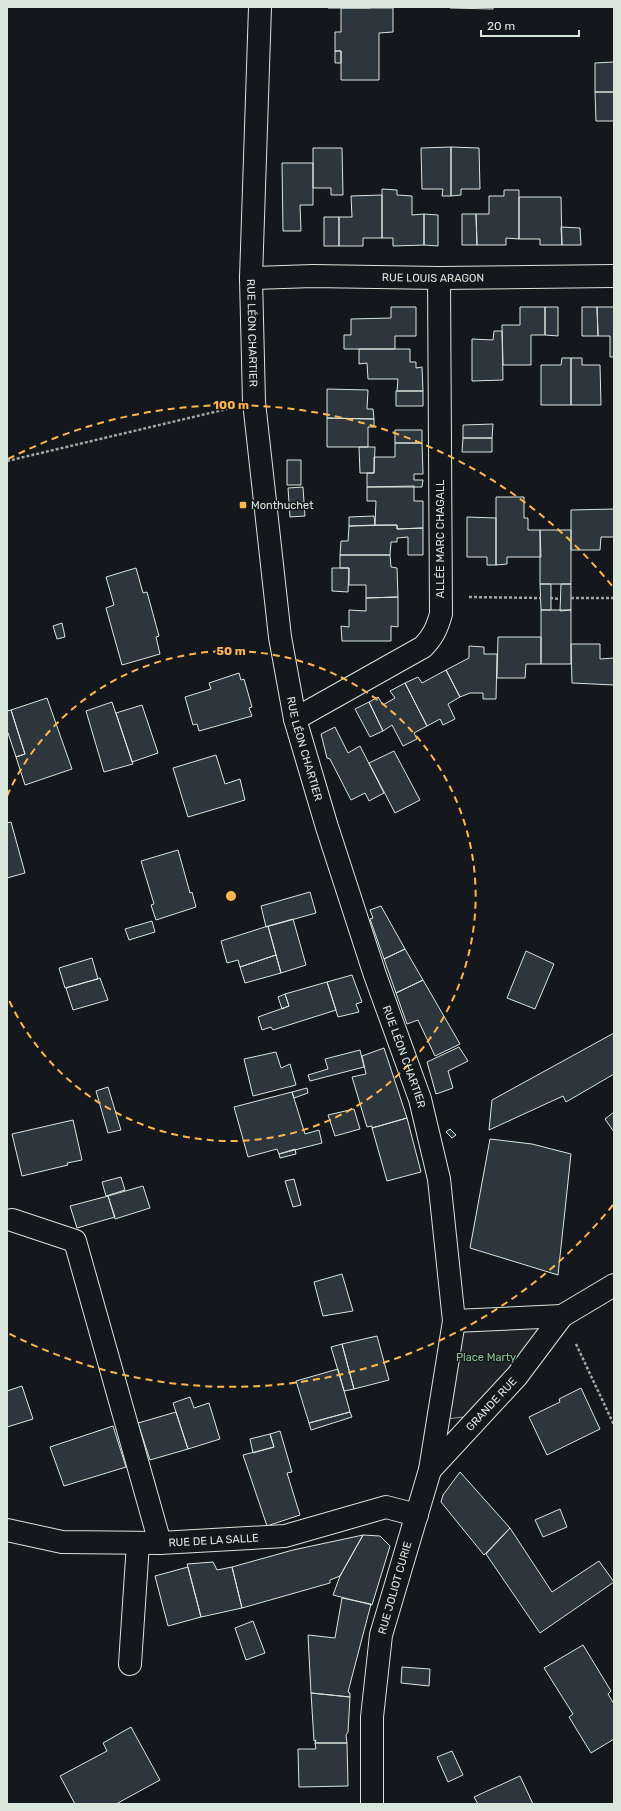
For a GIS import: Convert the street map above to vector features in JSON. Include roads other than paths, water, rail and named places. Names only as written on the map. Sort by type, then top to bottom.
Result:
[{"type":"street","name":"RUE LÉON CHARTIER","points":[[260,7],[251,278],[254,402],[277,613],[295,719],[329,834],[375,975],[420,1099],[439,1179],[454,1321],[430,1470]]},
{"type":"street","name":"RUE LOUIS ARAGON","points":[[251,278],[313,276],[440,278],[614,276]]},
{"type":"street","name":"ALLÉE MARC CHAGALL","points":[[295,719],[423,647],[435,634],[441,614],[440,278]]},
{"type":"street","points":[[12,1220],[75,1241],[160,1543]]},
{"type":"street","name":"GRANDE RUE","points":[[430,1470],[517,1376],[562,1316],[614,1285]]},
{"type":"street","name":"GRANDE RUE","points":[[454,1321],[562,1316]]},
{"type":"street","name":"RUE JOLIOT CURIE","points":[[372,1804],[372,1717],[381,1636],[430,1470]]},
{"type":"street","name":"RUE DE LA SALLE","points":[[7,1530],[62,1542],[160,1543],[285,1536],[386,1507],[417,1515]]},
{"type":"street","points":[[130,1664],[138,1543]]},
{"type":"place","name":"Monthuchet","points":[[243,505]]},
{"type":"park label","name":"Place Marty","points":[[486,1357]]}]
